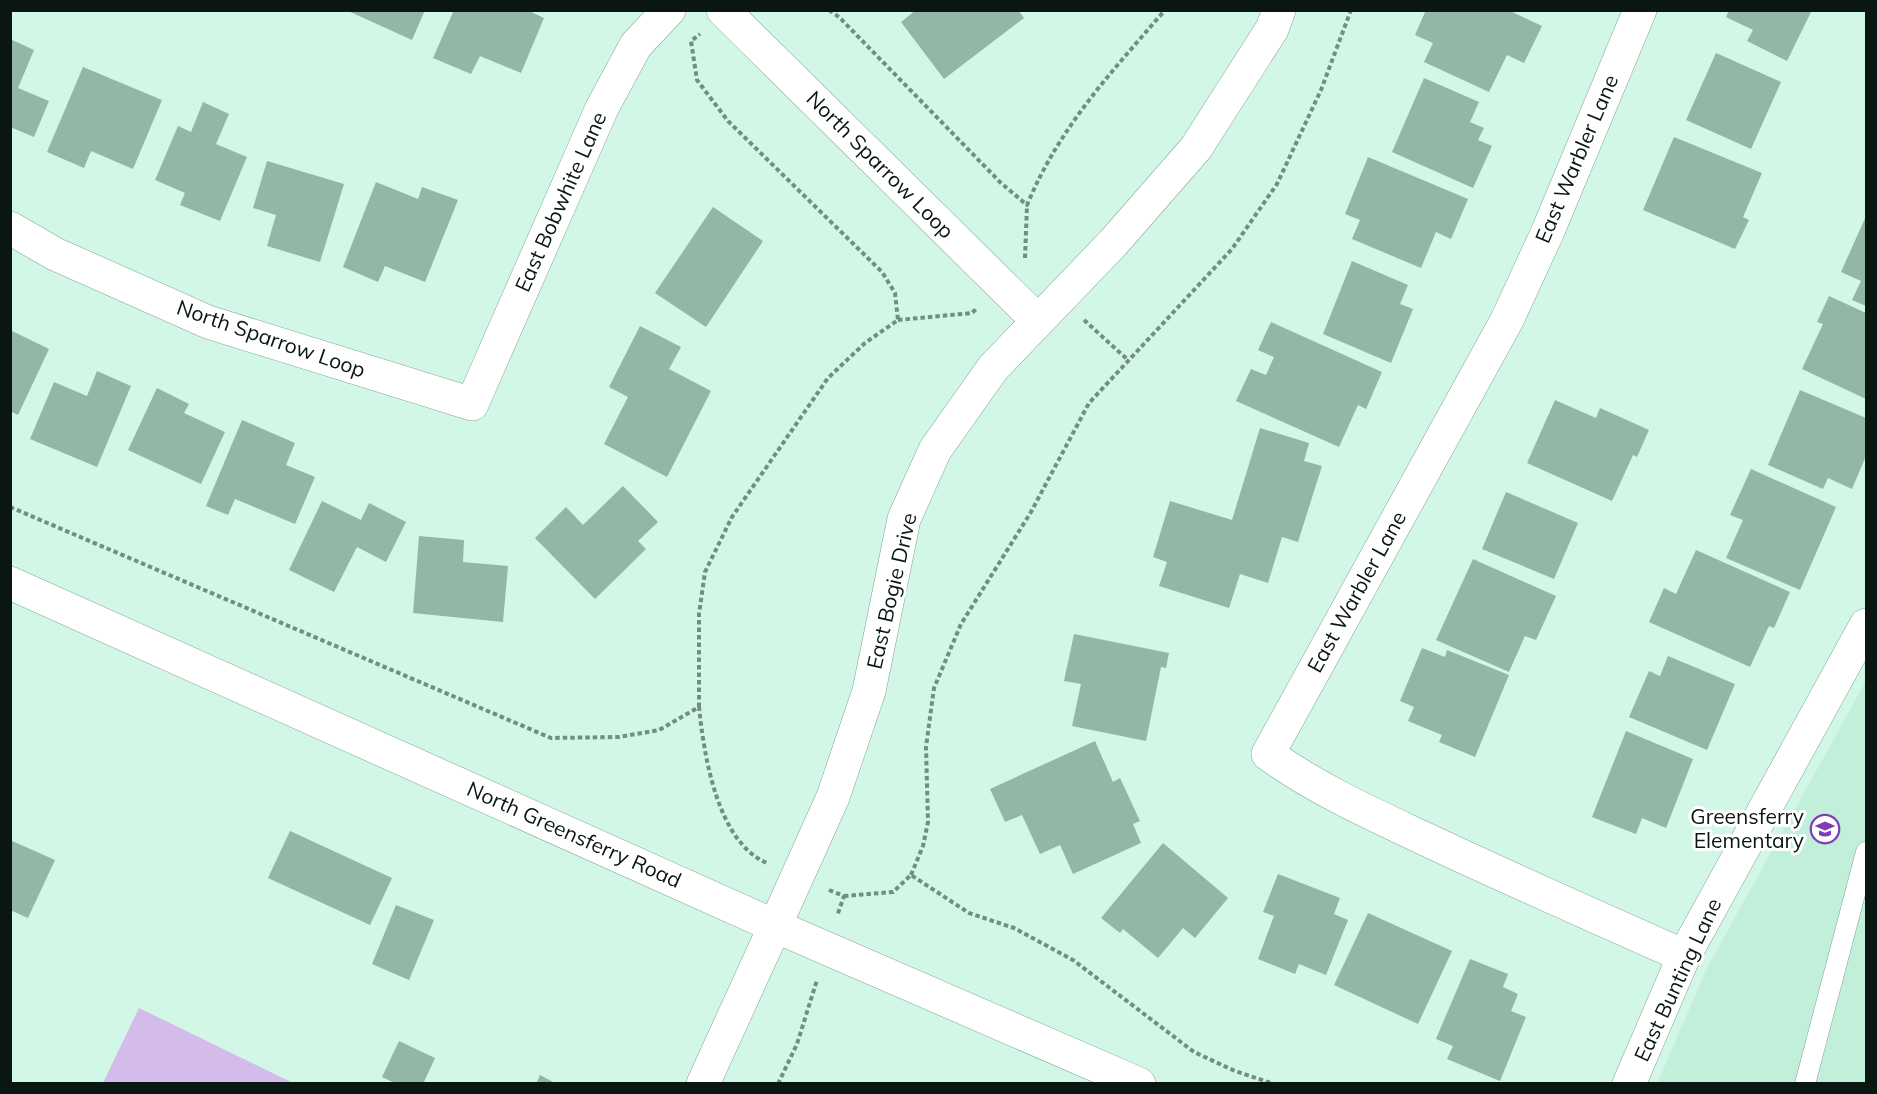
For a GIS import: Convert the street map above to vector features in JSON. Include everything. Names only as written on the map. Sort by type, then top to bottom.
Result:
[{"type":"street","name":"East Bobwhite Lane","points":[[472,404],[602,108],[636,45],[669,10]]},
{"type":"street","name":"North Sparrow Loop","points":[[723,10],[1037,320]]},
{"type":"street","name":"East Bogie Drive","points":[[703,1083],[833,796],[869,691],[904,519],[935,450],[993,368],[1113,243],[1196,148],[1272,29],[1279,10]]},
{"type":"street","name":"East Warbler Lane","points":[[1640,10],[1548,231],[1507,320],[1268,754],[1301,778],[1373,814],[1496,873],[1684,956]]},
{"type":"street","name":"North Sparrow Loop","points":[[10,228],[55,254],[208,322],[472,404]]},
{"type":"street","name":"North Greensferry Road","points":[[10,583],[775,926],[1140,1083]]},
{"type":"street","name":"East Bunting Lane","points":[[1629,1083],[1684,956],[1866,625]]},
{"type":"lane","points":[[1805,1083],[1866,852]]},
{"type":"path","points":[[829,10],[839,17],[1001,183],[1027,205]]},
{"type":"path","points":[[1024,265],[1027,205],[1044,165],[1073,119],[1165,10]]},
{"type":"path","points":[[844,896],[893,892],[911,875],[924,846],[928,822],[926,747],[934,688],[961,624],[1032,512],[1089,403],[1232,249],[1276,184],[1321,90],[1351,10]]},
{"type":"path","points":[[691,41],[697,80],[728,121],[882,272],[895,293],[898,320],[865,343],[828,378],[732,517],[705,572],[699,614],[699,707],[704,750],[715,793],[734,831],[752,857]]},
{"type":"path","points":[[10,507],[551,738],[619,737],[659,730],[699,707]]},
{"type":"path","points":[[911,875],[969,913],[1014,928],[1073,960],[1194,1052],[1235,1071],[1274,1083]]},
{"type":"path","points":[[778,1083],[796,1044]]},
{"type":"shaded area","name":"Greensferry Elementary","points":[[1866,681],[1866,1083],[1657,1084],[1707,968]]},
{"type":"shaded area","points":[[139,1008],[293,1083],[103,1083]]},
{"type":"building","points":[[346,10],[425,10],[412,40]]},
{"type":"building","points":[[454,10],[527,10],[544,18],[521,73],[480,56],[471,74],[433,58]]},
{"type":"building","points":[[916,10],[1018,10],[1024,18],[944,79],[901,22]]},
{"type":"building","points":[[1426,10],[1508,10],[1542,26],[1524,63],[1507,55],[1489,92],[1424,62],[1433,43],[1415,35]]},
{"type":"building","points":[[1729,10],[1812,10],[1787,61],[1747,41],[1753,30],[1726,17]]},
{"type":"building","points":[[10,39],[34,50],[18,88],[49,101],[34,137],[10,127]]},
{"type":"building","points":[[1716,53],[1781,82],[1751,149],[1686,120]]},
{"type":"building","points":[[83,67],[162,100],[133,169],[91,151],[84,168],[47,152]]},
{"type":"building","points":[[1424,78],[1479,102],[1470,122],[1484,128],[1478,140],[1492,146],[1473,188],[1392,152]]},
{"type":"building","points":[[203,102],[229,114],[216,144],[247,157],[220,221],[180,205],[185,193],[155,180],[178,126],[191,132]]},
{"type":"building","points":[[1674,137],[1762,173],[1743,217],[1749,220],[1735,249],[1643,210]]},
{"type":"building","points":[[1368,157],[1468,199],[1451,239],[1436,232],[1421,268],[1352,239],[1360,220],[1345,214]]},
{"type":"building","points":[[267,161],[344,184],[320,262],[267,246],[276,215],[253,208]]},
{"type":"building","points":[[376,182],[418,199],[422,187],[458,200],[425,282],[385,266],[378,282],[343,267]]},
{"type":"building","points":[[713,207],[763,241],[706,327],[655,293]]},
{"type":"building","points":[[1866,216],[1866,306],[1852,300],[1861,281],[1841,272]]},
{"type":"building","points":[[1352,261],[1408,285],[1400,304],[1413,309],[1391,363],[1323,334]]},
{"type":"building","points":[[1829,296],[1866,313],[1866,399],[1802,369],[1823,324],[1817,322]]},
{"type":"building","points":[[1271,322],[1382,372],[1366,409],[1358,405],[1339,447],[1236,401],[1251,369],[1266,375],[1274,357],[1258,350]]},
{"type":"building","points":[[640,326],[681,347],[669,369],[711,391],[667,477],[604,444],[628,397],[609,387]]},
{"type":"building","points":[[10,330],[49,349],[18,415],[10,411]]},
{"type":"building","points":[[97,371],[131,386],[97,467],[30,439],[54,382],[87,396]]},
{"type":"building","points":[[157,388],[189,404],[184,413],[225,432],[201,484],[128,450]]},
{"type":"building","points":[[1800,390],[1866,418],[1866,456],[1852,489],[1828,478],[1823,489],[1768,465]]},
{"type":"building","points":[[1555,400],[1596,418],[1600,408],[1649,430],[1637,457],[1633,455],[1612,501],[1527,463]]},
{"type":"building","points":[[242,420],[295,443],[286,465],[315,477],[295,524],[235,499],[228,515],[206,506]]},
{"type":"building","points":[[1260,428],[1309,443],[1304,461],[1322,466],[1298,542],[1282,537],[1268,583],[1240,574],[1229,608],[1159,586],[1167,562],[1153,557],[1170,501],[1232,520]]},
{"type":"building","points":[[1751,469],[1836,507],[1800,590],[1726,558],[1743,520],[1730,515]]},
{"type":"building","points":[[623,486],[658,522],[638,541],[646,549],[595,599],[535,538],[566,507],[583,525]]},
{"type":"building","points":[[1506,492],[1578,523],[1554,579],[1482,549]]},
{"type":"building","points":[[322,501],[361,520],[369,503],[406,522],[386,562],[357,547],[334,592],[289,570]]},
{"type":"building","points":[[419,536],[464,540],[463,562],[508,566],[503,622],[413,613]]},
{"type":"building","points":[[1696,550],[1790,592],[1774,628],[1769,626],[1750,667],[1649,622],[1664,588],[1676,594]]},
{"type":"building","points":[[1473,559],[1556,596],[1536,640],[1525,636],[1509,672],[1436,640]]},
{"type":"building","points":[[1074,634],[1169,653],[1166,668],[1161,667],[1146,741],[1072,726],[1081,684],[1064,681]]},
{"type":"building","points":[[1422,648],[1445,657],[1447,650],[1509,675],[1475,757],[1439,742],[1442,735],[1408,721],[1414,707],[1400,701]]},
{"type":"building","points":[[1668,656],[1735,684],[1707,750],[1629,717],[1649,671],[1660,676]]},
{"type":"building","points":[[1626,731],[1693,759],[1666,828],[1642,818],[1636,834],[1592,817]]},
{"type":"building","points":[[1095,741],[1113,782],[1120,778],[1140,821],[1133,824],[1141,843],[1073,874],[1060,845],[1040,854],[1022,815],[1005,822],[990,789]]},
{"type":"building","points":[[290,831],[392,878],[370,925],[268,878]]},
{"type":"building","points":[[10,840],[55,860],[28,918],[10,910]]},
{"type":"building","points":[[1163,843],[1228,898],[1195,938],[1183,928],[1158,958],[1123,929],[1120,933],[1101,918]]},
{"type":"building","points":[[1278,874],[1340,898],[1334,914],[1348,920],[1326,975],[1299,964],[1295,974],[1258,959],[1274,916],[1263,912]]},
{"type":"building","points":[[396,905],[434,920],[409,980],[372,964]]},
{"type":"building","points":[[1368,913],[1452,951],[1418,1024],[1334,985]]},
{"type":"building","points":[[1470,959],[1508,974],[1503,987],[1518,994],[1511,1011],[1526,1017],[1500,1081],[1447,1059],[1453,1046],[1436,1039]]},
{"type":"building","points":[[399,1041],[435,1058],[423,1084],[397,1084],[382,1077]]},
{"type":"building","points":[[540,1075],[557,1084],[536,1084]]},
{"type":"place","name":"Greensferry Elementary","points":[[1825,829]]}]
